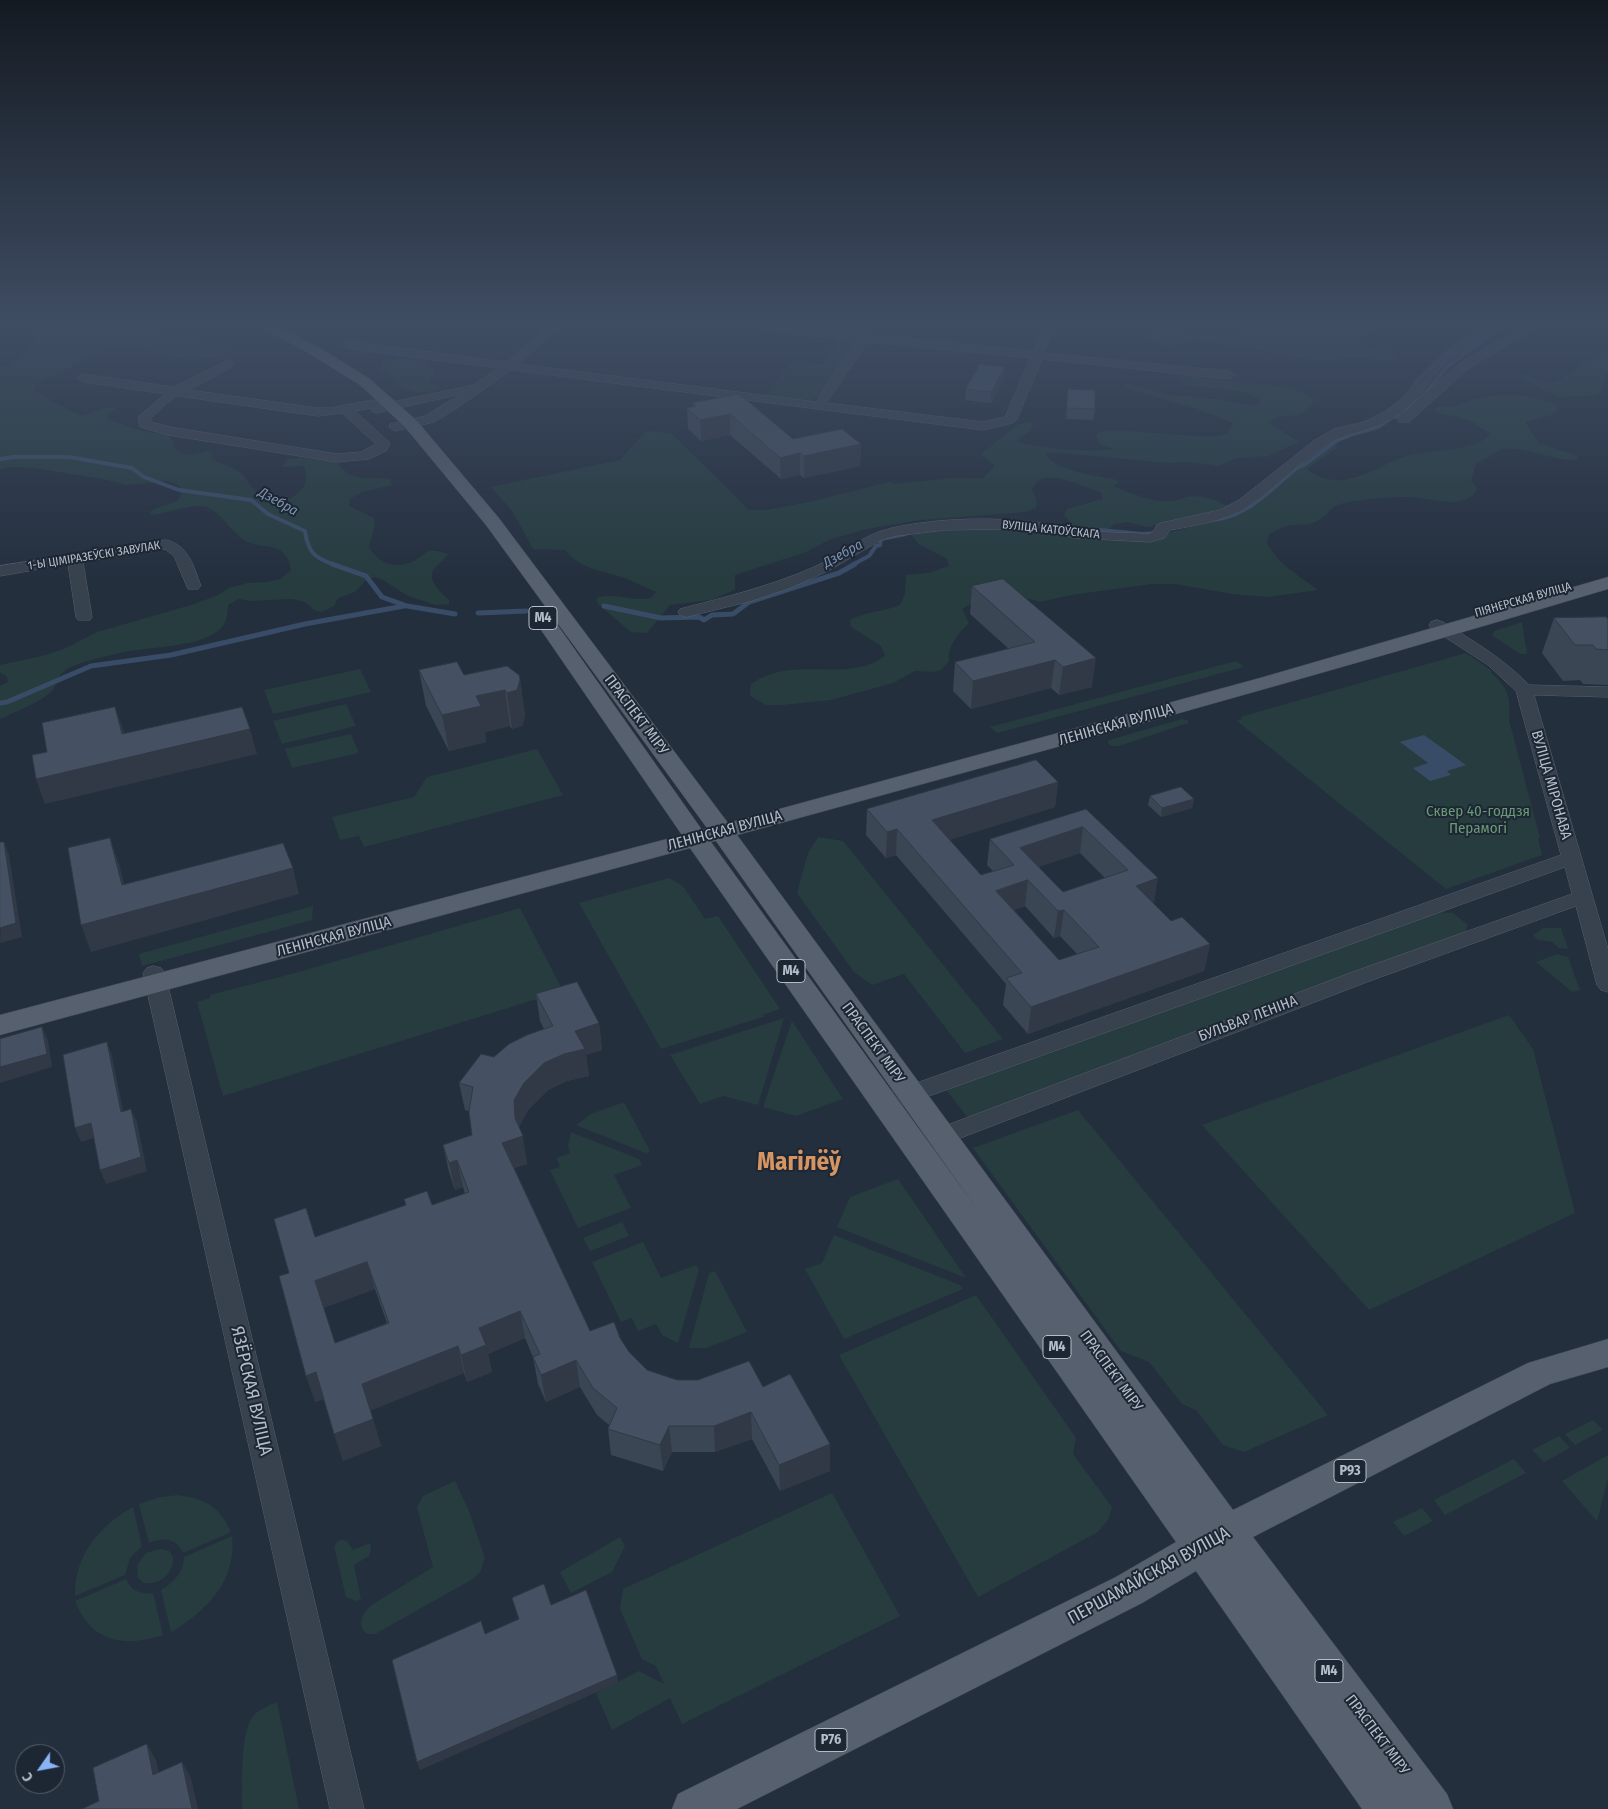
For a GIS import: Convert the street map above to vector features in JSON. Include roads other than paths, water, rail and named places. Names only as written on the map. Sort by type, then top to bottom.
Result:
[{"type":"main road","name":"ПРАСПЕКТ МІРУ","points":[[387,411],[448,465],[509,557],[1213,1540],[1387,1809]]},
{"type":"main road","name":"ПРАСПЕКТ МІРУ","points":[[403,425],[471,521],[509,557]]},
{"type":"main road","name":"ПІЯНЕРСКАЯ ВУЛІЦА","points":[[1443,628],[1608,575]]},
{"type":"main road","name":"ПІЯНЕРСКАЯ ВУЛІЦА","points":[[1443,628],[1608,583]]},
{"type":"main road","name":"ЛЕНІНСКАЯ ВУЛІЦА","points":[[0,1025],[155,979],[705,830],[1069,738],[1443,628]]},
{"type":"main road","name":"ЛЕНІНСКАЯ ВУЛІЦА","points":[[0,1012],[155,979]]},
{"type":"main road","name":"ПЕРШАМАЙСКАЯ ВУЛІЦА","points":[[693,1809],[1129,1590],[1213,1540],[1540,1374],[1593,1356],[1608,1353]]},
{"type":"main road","name":"ПРАСПЕКТ МІРУ","points":[[1213,1540],[1432,1809]]},
{"type":"street","points":[[149,411],[144,419],[145,424],[168,432],[323,456],[364,456],[381,448],[383,442],[348,411]]},
{"type":"street","points":[[403,425],[429,418],[438,411]]},
{"type":"street","points":[[863,411],[983,426],[1008,420],[1014,411]]},
{"type":"street","name":"ВУЛІЦА КАТОЎСКАГА","points":[[686,612],[723,604],[779,586],[840,560],[876,537],[891,532],[920,527],[979,524],[1028,526],[1070,531],[1076,534],[1150,538],[1159,535],[1162,528],[1166,526],[1200,520],[1231,510],[1244,503],[1320,443],[1339,432],[1368,425],[1394,411]]},
{"type":"street","name":"ВУЛІЦА КАТОЎСКАГА","points":[[1368,425],[1390,428],[1413,411]]},
{"type":"street","name":"1-Ы ЦІМІРАЗЕЎСКІ ЗАВУЛАК","points":[[0,571],[160,544],[172,545],[178,549],[193,586]]},
{"type":"street","points":[[75,559],[84,617]]},
{"type":"street","name":"ВУЛІЦА МІРОНАВА","points":[[1443,628],[1496,663],[1509,673],[1524,690],[1608,986]]},
{"type":"street","points":[[1524,690],[1608,692]]},
{"type":"street","points":[[897,1098],[1572,858]]},
{"type":"street","name":"БУЛЬВАР ЛЕНІНА","points":[[928,1141],[1360,977],[1582,897]]},
{"type":"street","name":"ЯЗЁРСКАЯ ВУЛІЦА","points":[[155,979],[318,1679],[346,1809]]},
{"type":"water","points":[[1424,735],[1466,765],[1447,771],[1451,775],[1430,781],[1413,768],[1428,763],[1400,742]]},
{"type":"waterway","name":"Дзебра","points":[[1213,520],[1238,513],[1249,507],[1298,467],[1304,465],[1338,440],[1378,427],[1392,417],[1402,416],[1406,411]]},
{"type":"waterway","name":"Дзебра","points":[[0,459],[14,457],[69,457],[132,468],[144,477],[179,490],[251,500],[268,514],[305,531],[308,545],[314,554],[322,560],[335,565]]},
{"type":"waterway","name":"Дзебра","points":[[1090,529],[1142,534],[1156,533]]},
{"type":"waterway","name":"Дзебра","points":[[852,565],[869,556],[876,546],[880,545],[881,539],[906,534]]},
{"type":"waterway","name":"Дзебра","points":[[332,564],[366,576],[382,597],[407,606],[455,614]]},
{"type":"waterway","name":"Дзебра","points":[[604,606],[661,618],[699,617],[704,620],[712,615],[733,614],[749,602],[839,573],[855,564]]},
{"type":"waterway","points":[[0,703],[7,702],[91,666],[171,655],[305,624],[404,606]]},
{"type":"waterway","name":"Дзебра","points":[[478,613],[526,611]]},
{"type":"district","name":"Магілёў","points":[[799,1163]]},
{"type":"park label","name":"Сквер 40-годдзя Перамогі","points":[[1478,820]]}]
